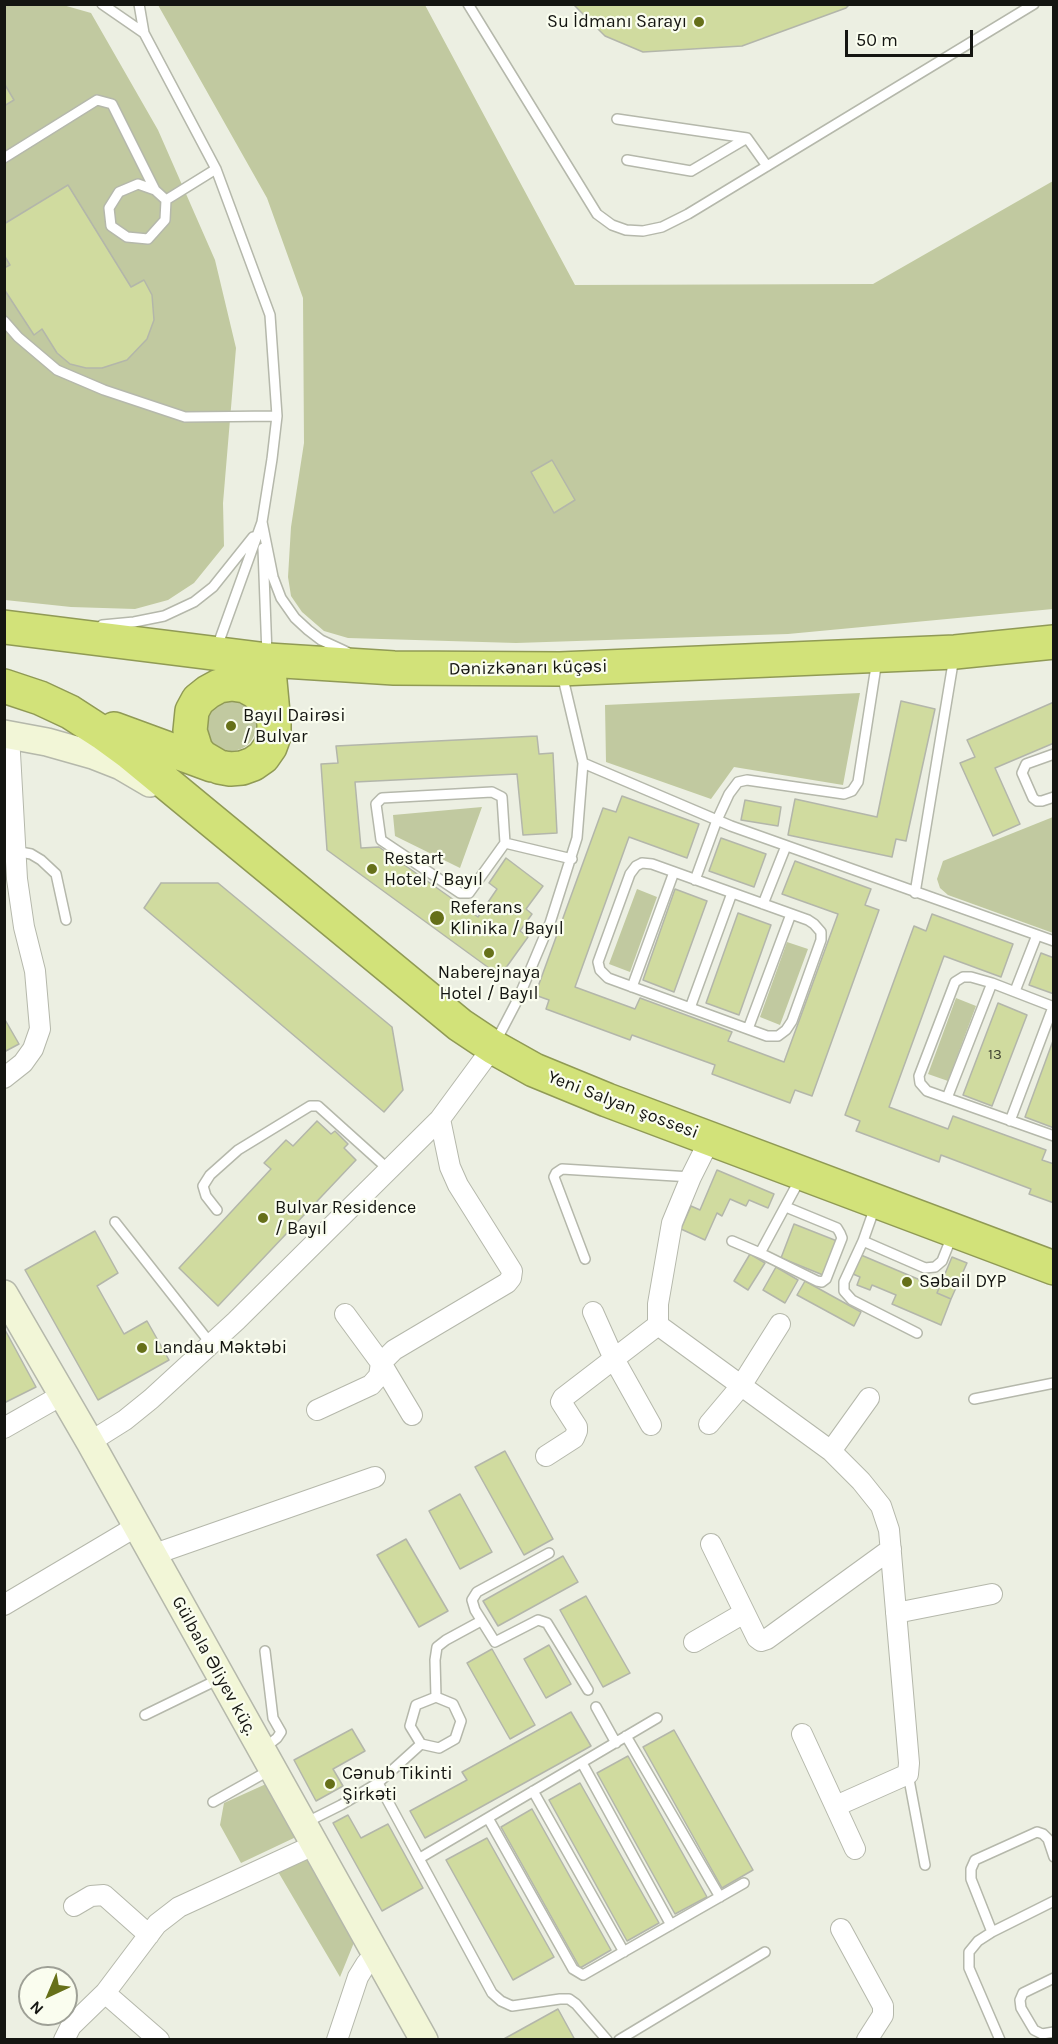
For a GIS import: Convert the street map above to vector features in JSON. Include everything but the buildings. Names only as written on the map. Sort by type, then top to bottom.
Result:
[{"type":"highway","name":"Dənizkənarı küçəsi","points":[[17,628],[214,655],[394,668],[560,669],[955,652],[1053,642]]},
{"type":"highway","points":[[214,655],[198,742],[195,773],[208,798],[246,848]]},
{"type":"highway","points":[[70,712],[198,742],[230,770],[242,768],[258,760],[270,747],[274,736],[268,660]]},
{"type":"highway","points":[[198,742],[198,700],[219,686],[232,684],[245,686],[256,692],[272,712],[274,724]]},
{"type":"highway","points":[[4,686],[40,698],[70,712],[130,753],[246,848]]},
{"type":"highway","name":"Yeni Salyan şossesi","points":[[246,848],[443,1011],[493,1047],[534,1070],[607,1100],[1053,1269]]},
{"type":"street","points":[[4,1078],[23,1063],[33,1049],[40,1029],[35,970],[11,880],[15,851],[8,792],[7,734],[70,748],[121,766],[155,785],[246,848]]},
{"type":"street","points":[[90,1442],[125,1420],[151,1399],[211,1344],[440,1119],[493,1047]]},
{"type":"street","points":[[317,1410],[370,1385],[379,1376],[381,1363],[394,1350],[507,1283],[511,1278],[512,1271],[458,1185],[450,1167],[440,1119]]},
{"type":"street","points":[[658,1325],[658,1304],[672,1223],[710,1139]]},
{"type":"street","name":"Gülbala Əliyev küç.","points":[[4,1294],[90,1442],[424,2040]]},
{"type":"street","points":[[593,1312],[614,1359],[651,1425]]},
{"type":"street","points":[[345,1314],[381,1363],[412,1415]]},
{"type":"street","points":[[709,1424],[741,1386],[780,1324]]},
{"type":"street","points":[[546,1456],[574,1438],[577,1431],[561,1402],[563,1398],[658,1325]]},
{"type":"street","points":[[658,1325],[831,1451],[882,1506],[890,1530],[909,1763],[908,1774],[836,1806]]},
{"type":"street","points":[[4,1428],[62,1395]]},
{"type":"street","points":[[831,1451],[869,1398]]},
{"type":"street","points":[[152,1555],[375,1477]]},
{"type":"street","points":[[4,1605],[137,1526]]},
{"type":"street","points":[[711,1544],[744,1613],[757,1638],[761,1641],[767,1639],[891,1549]]},
{"type":"street","points":[[896,1613],[992,1594]]},
{"type":"street","points":[[694,1642],[744,1613]]},
{"type":"street","points":[[802,1734],[855,1849]]},
{"type":"street","points":[[65,2027],[105,1993],[157,1924],[179,1907],[308,1835]]},
{"type":"street","points":[[74,1906],[91,1896],[104,1895],[149,1935]]},
{"type":"street","points":[[841,1929],[883,2006],[883,2015],[867,2040]]},
{"type":"street","points":[[337,2040],[358,1977],[375,1954]]},
{"type":"street","points":[[105,1993],[159,2040]]},
{"type":"lane","points":[[102,4],[144,33]]},
{"type":"lane","points":[[140,4],[144,33],[216,169],[270,315],[277,416],[262,522],[268,660]]},
{"type":"lane","points":[[468,4],[597,214],[612,225],[626,230],[643,231],[662,227],[688,214],[1034,4]]},
{"type":"lane","points":[[4,158],[97,99],[112,104],[155,190],[166,200]]},
{"type":"lane","points":[[617,118],[747,138],[767,166]]},
{"type":"lane","points":[[627,160],[692,171],[747,138]]},
{"type":"lane","points":[[166,200],[216,169]]},
{"type":"lane","points":[[155,190],[138,184],[119,192],[109,208],[111,226],[127,237],[148,239],[165,220],[166,200]]},
{"type":"lane","points":[[4,321],[18,337],[57,370],[104,390],[185,417],[277,416]]},
{"type":"lane","points":[[88,626],[134,622],[164,616],[194,602],[213,587],[236,561],[262,522]]},
{"type":"lane","points":[[214,655],[262,522]]},
{"type":"lane","points":[[262,522],[273,577],[281,598],[295,618],[321,640],[344,651],[394,668]]},
{"type":"lane","points":[[17,628],[76,627]]},
{"type":"lane","points":[[915,893],[955,652]]},
{"type":"lane","points":[[695,880],[717,820],[729,794],[738,782],[747,780],[844,794],[852,791],[858,782],[877,655]]},
{"type":"lane","points":[[493,1047],[518,999],[550,923],[578,838],[583,763],[560,669]]},
{"type":"lane","points":[[1053,754],[1026,764],[1022,773],[1033,798],[1042,801],[1053,797]]},
{"type":"lane","points":[[583,763],[717,820],[1053,941]]},
{"type":"lane","points":[[492,792],[502,797],[504,843],[476,885],[469,892],[460,893],[381,840],[376,804],[382,798],[492,792]]},
{"type":"lane","points":[[504,843],[572,859]]},
{"type":"lane","points":[[764,904],[786,846]]},
{"type":"lane","points":[[15,851],[31,854],[56,874],[66,920]]},
{"type":"lane","points":[[642,863],[652,864],[695,880],[791,914],[814,924],[821,932],[821,940],[792,1021],[778,1036],[768,1036],[632,987],[608,978],[600,970],[598,962],[630,874],[636,866],[642,863]]},
{"type":"lane","points":[[632,987],[674,872]]},
{"type":"lane","points":[[690,1008],[732,893]]},
{"type":"lane","points":[[748,1029],[791,914]]},
{"type":"lane","points":[[1015,992],[1037,935]]},
{"type":"lane","points":[[1010,1121],[1053,1007],[992,983],[963,977],[955,982],[946,1003],[919,1076],[920,1083],[927,1091],[1010,1121],[1053,1136]]},
{"type":"lane","points":[[947,1098],[992,983]]},
{"type":"lane","points":[[217,1210],[206,1196],[203,1186],[210,1175],[238,1150],[309,1106],[318,1106],[388,1169]]},
{"type":"lane","points":[[585,1259],[554,1177],[556,1173],[562,1169],[691,1177]]},
{"type":"lane","points":[[760,1253],[803,1173]]},
{"type":"lane","points":[[877,1201],[863,1241],[844,1282],[844,1291],[852,1300],[917,1333]]},
{"type":"lane","points":[[732,1241],[822,1282],[826,1279],[842,1238],[840,1233],[837,1228],[786,1207]]},
{"type":"lane","points":[[114,1222],[211,1344]]},
{"type":"lane","points":[[863,1241],[925,1268],[935,1267],[942,1261],[955,1232]]},
{"type":"lane","points":[[974,1399],[1053,1383]]},
{"type":"lane","points":[[549,1553],[477,1592],[472,1600],[475,1610],[493,1641],[498,1642],[538,1620],[547,1623],[588,1690]]},
{"type":"lane","points":[[436,1696],[437,1647],[481,1621]]},
{"type":"lane","points":[[213,1802],[266,1760],[280,1732],[273,1718],[265,1651]]},
{"type":"lane","points":[[145,1715],[221,1678]]},
{"type":"lane","points":[[436,1696],[453,1704],[461,1721],[455,1739],[439,1748],[421,1744],[410,1726],[416,1705],[436,1696]]},
{"type":"lane","points":[[596,1707],[616,1743]]},
{"type":"lane","points":[[420,1858],[657,1718]]},
{"type":"lane","points":[[626,1736],[720,1897]]},
{"type":"lane","points":[[308,1835],[341,1805],[378,1783],[421,1744]]},
{"type":"lane","points":[[582,1763],[671,1925]]},
{"type":"lane","points":[[908,1774],[925,1865]]},
{"type":"lane","points":[[378,1783],[492,1994],[512,2006],[569,1999],[607,2040]]},
{"type":"lane","points":[[533,1791],[624,1952]]},
{"type":"lane","points":[[488,1818],[573,1969],[583,1975],[744,1882]]},
{"type":"lane","points":[[992,1932],[971,1879],[971,1869],[975,1860],[1037,1832],[1048,1839],[1053,1857]]},
{"type":"lane","points":[[1000,2040],[969,1968],[969,1952],[978,1941],[992,1932],[1053,1901]]},
{"type":"lane","points":[[619,2040],[765,1952]]},
{"type":"lane","points":[[1053,1978],[1023,1993],[1020,2000],[1021,2008],[1034,2030],[1041,2034],[1053,2032]]},
{"type":"green space","points":[[5,5],[63,5],[91,13],[158,130],[215,260],[236,348],[223,503],[224,546],[194,583],[168,600],[135,609],[71,607],[5,600]]},
{"type":"green space","points":[[158,5],[425,5],[575,285],[873,284],[1053,181],[1053,609],[788,634],[516,643],[348,638],[324,631],[302,612],[291,596],[288,577],[291,527],[304,443],[303,298],[267,198]]},
{"type":"green space","points":[[860,693],[843,785],[734,767],[711,799],[606,762],[605,705]]},
{"type":"green space","points":[[226,701],[236,701],[249,708],[256,721],[256,731],[249,744],[236,751],[226,751],[217,747],[210,740],[206,731],[206,721],[210,712],[217,705]]},
{"type":"green space","points":[[482,807],[460,868],[395,836],[393,815]]},
{"type":"green space","points":[[1053,817],[1053,933],[948,895],[940,888],[937,879],[943,861]]},
{"type":"green space","points":[[637,889],[657,897],[630,972],[609,964]]},
{"type":"green space","points":[[787,942],[808,949],[780,1025],[760,1017]]},
{"type":"green space","points":[[956,998],[976,1006],[948,1081],[928,1074]]},
{"type":"green space","points":[[266,1784],[296,1837],[241,1863],[220,1825],[224,1803]]},
{"type":"green space","points":[[306,1856],[355,1940],[340,1977],[277,1870]]},
{"type":"place","name":"Su İdmanı Sarayı","points":[[699,22]]},
{"type":"place","name":"Bayıl Dairəsi / Bulvar","points":[[231,726]]},
{"type":"place","name":"Restart Hotel / Bayıl","points":[[372,869]]},
{"type":"place","name":"Referans Klinika / Bayıl","points":[[437,918]]},
{"type":"place","name":"Naberejnaya Hotel / Bayıl","points":[[489,953]]},
{"type":"place","name":"Bulvar Residence / Bayıl","points":[[263,1218]]},
{"type":"place","name":"Səbail DYP","points":[[907,1282]]},
{"type":"place","name":"Landau Məktəbi","points":[[142,1348]]},
{"type":"place","name":"Cənub Tikinti Şirkəti","points":[[330,1784]]}]
